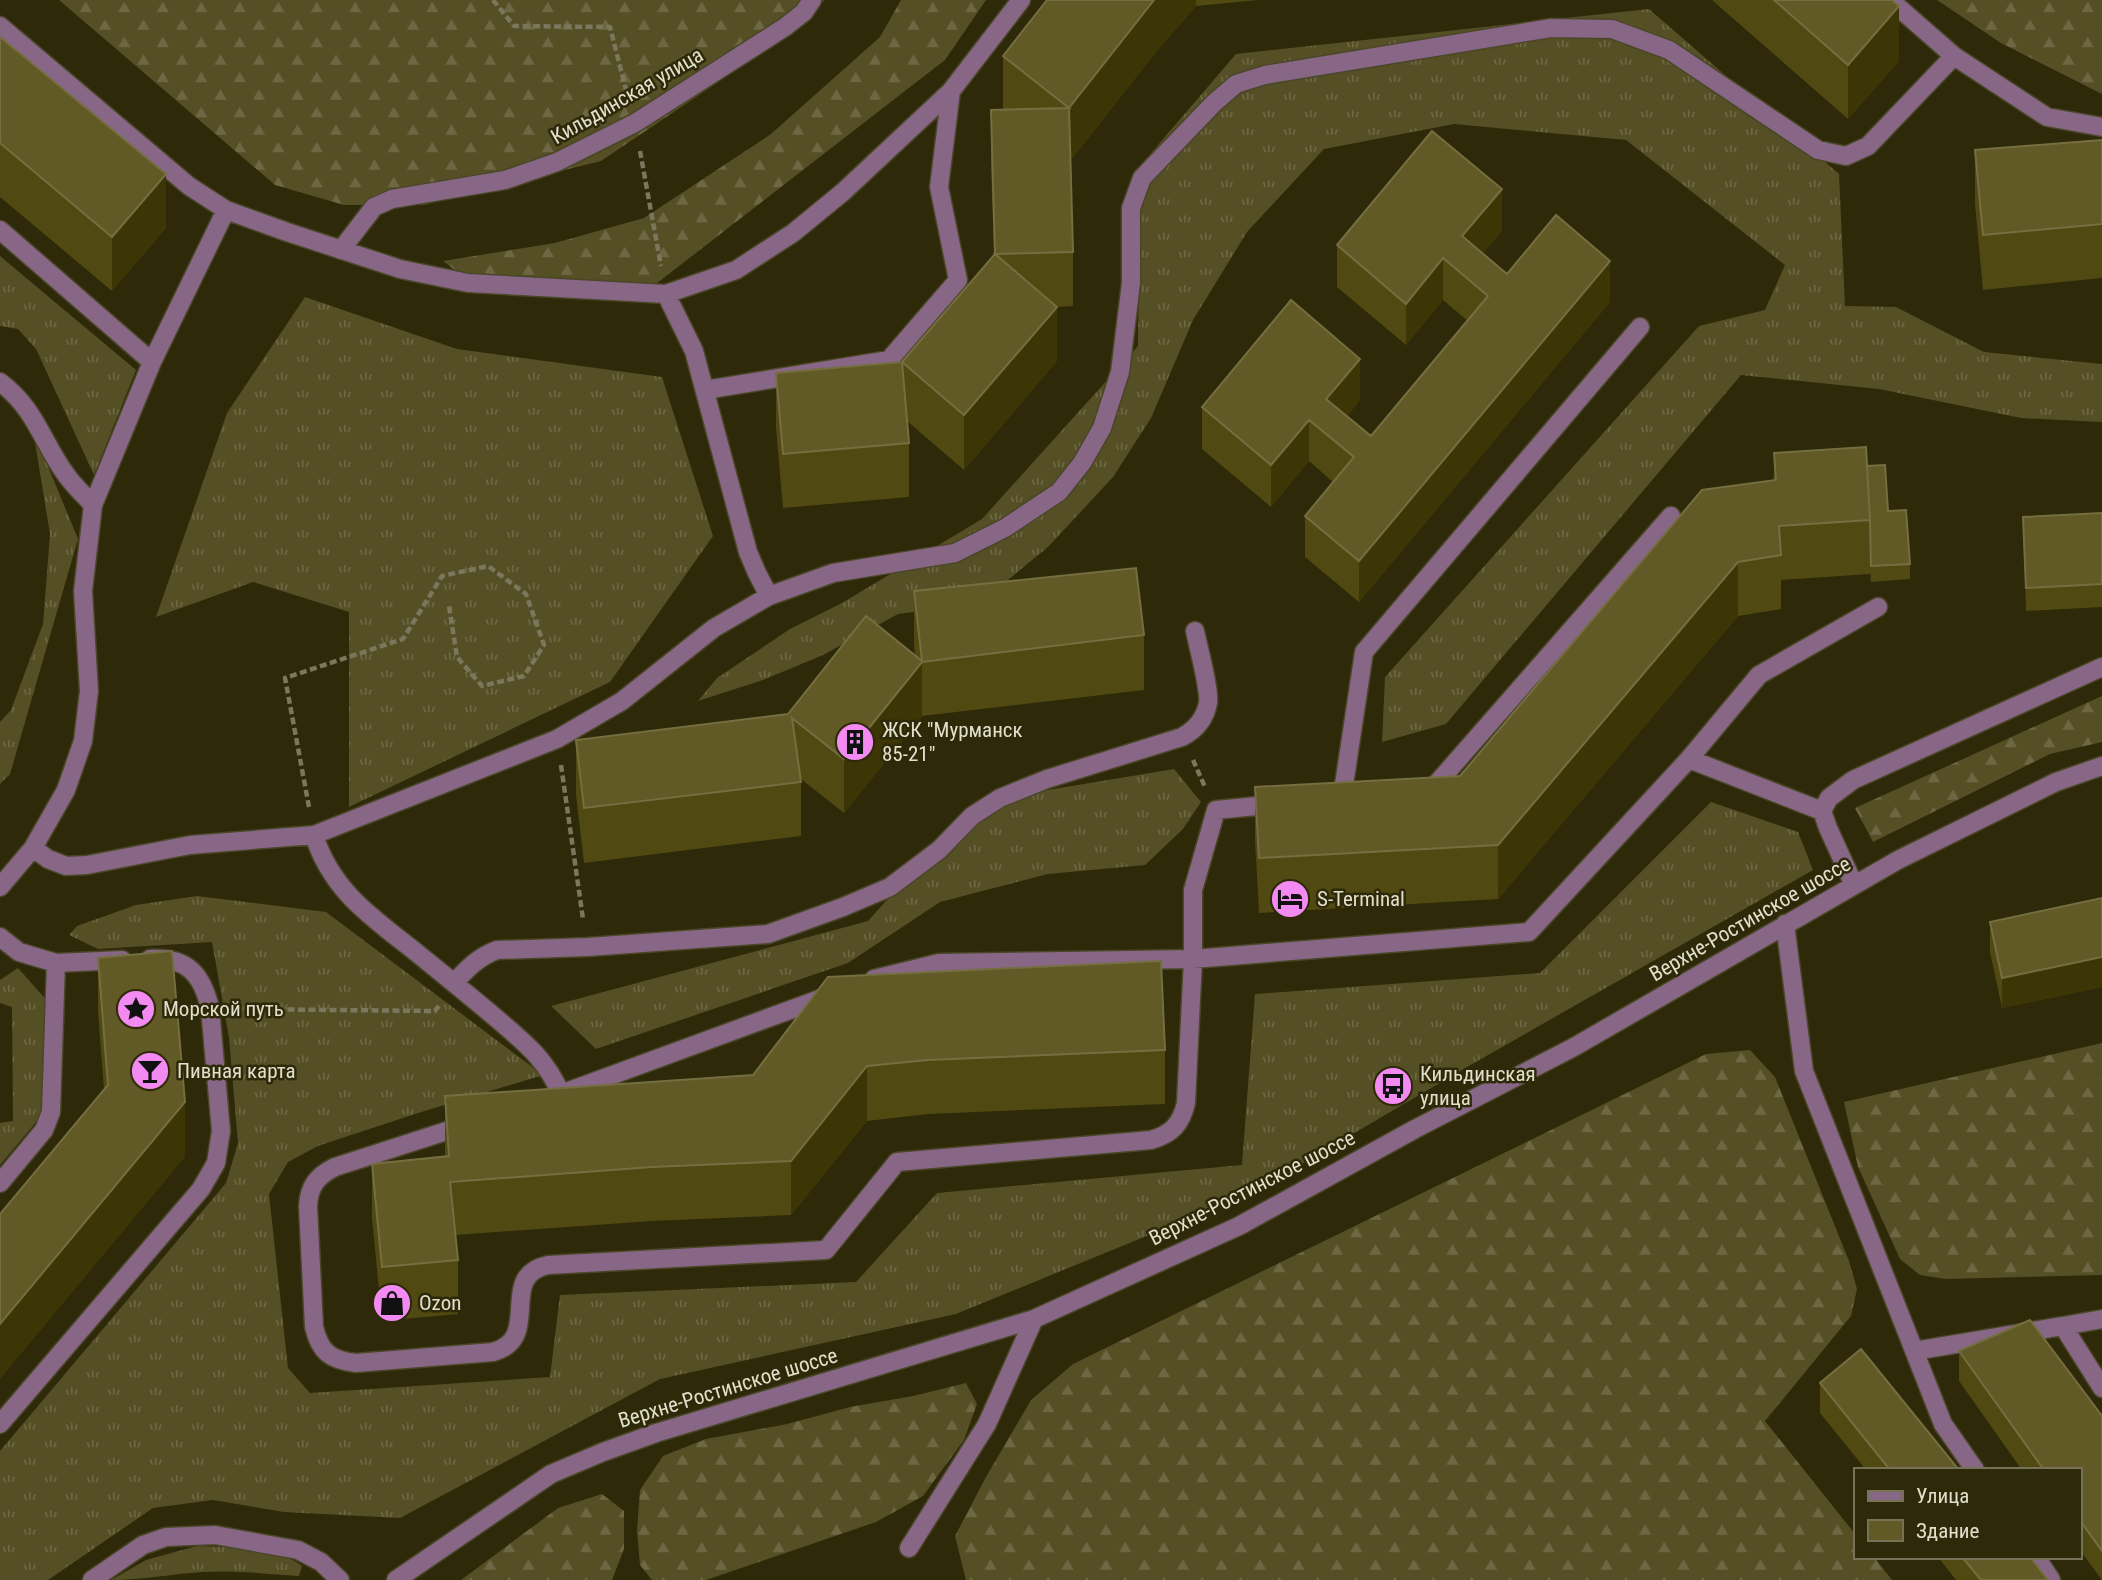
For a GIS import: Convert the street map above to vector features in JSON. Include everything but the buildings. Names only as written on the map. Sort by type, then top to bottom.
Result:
[{"type":"street","name":"Кильдинская улица","points":[[341,250],[374,207],[392,199],[505,180],[557,162],[635,122],[785,27],[804,12],[812,0]]},
{"type":"street","points":[[0,26],[189,186],[226,209],[400,269],[468,283],[666,294],[736,270],[793,233],[843,192],[951,90],[1021,0]]},
{"type":"street","points":[[1890,0],[1954,56],[2047,117],[2102,127]]},
{"type":"street","points":[[33,848],[48,859],[66,866],[87,865],[190,845],[314,835],[557,740],[622,701],[713,628],[769,596],[833,573],[955,553],[1005,528],[1059,492],[1082,463],[1102,428],[1120,372],[1131,283],[1131,208],[1142,178],[1214,103],[1236,84],[1265,75],[1551,28],[1612,29],[1669,50],[1818,150],[1846,156],[1868,146],[1954,56]]},
{"type":"street","points":[[705,390],[888,360],[958,280],[939,187],[951,90]]},
{"type":"street","points":[[0,887],[33,848],[66,790],[83,741],[89,691],[83,591],[93,505],[152,362],[226,209]]},
{"type":"street","points":[[0,230],[152,362]]},
{"type":"street","points":[[666,294],[694,351],[748,552],[769,596]]},
{"type":"street","points":[[1343,798],[1364,652],[1640,327]]},
{"type":"street","points":[[0,382],[32,414],[66,475],[93,505]]},
{"type":"street","points":[[1407,791],[1432,789],[1671,516]]},
{"type":"street","points":[[314,835],[321,857],[339,886],[362,909],[532,1049],[549,1070],[554,1096],[855,986],[939,963],[1193,959],[1529,932],[1689,759],[1759,674],[1878,607]]},
{"type":"street","points":[[454,983],[472,963],[497,950],[588,947],[768,934],[890,887],[939,850],[972,816],[1000,798],[1046,779],[1182,737],[1194,730],[1209,701],[1195,631]]},
{"type":"street","points":[[1854,885],[1822,811],[1829,798],[1853,780],[2102,667]]},
{"type":"street","points":[[1689,759],[1822,811]]},
{"type":"street","name":"Верхне-Ростинское шоссе","points":[[396,1580],[551,1474],[603,1452],[656,1433],[1034,1319],[1239,1226],[1415,1129],[1574,1047],[1898,860],[2056,782],[2102,766]]},
{"type":"street","points":[[481,1120],[335,1167],[314,1182],[307,1206],[314,1327],[318,1342],[327,1354],[341,1362],[356,1363],[503,1349],[516,1336],[524,1281],[538,1267],[826,1250],[897,1162],[1150,1140],[1164,1136],[1175,1128],[1183,1117],[1186,1103],[1193,959],[1193,890],[1216,810],[1292,803]]},
{"type":"street","points":[[1785,924],[1804,1071],[1943,1424],[1974,1468]]},
{"type":"street","points":[[0,937],[19,952],[56,963],[166,958],[182,963],[196,974],[205,989],[210,1008],[220,1131],[216,1163],[201,1189],[0,1424]]},
{"type":"street","points":[[0,1182],[44,1130],[51,1112],[56,963]]},
{"type":"street","points":[[909,1548],[987,1424],[1034,1319]]},
{"type":"street","points":[[1914,1351],[2102,1319]]},
{"type":"street","points":[[2063,1326],[2102,1388]]},
{"type":"street","points":[[92,1580],[143,1545],[166,1537],[215,1535],[298,1550],[321,1562],[340,1580]]},
{"type":"street","points":[[2037,1559],[2051,1580]]},
{"type":"path","points":[[494,0],[514,26],[610,27],[635,122],[666,294]]},
{"type":"path","points":[[314,835],[285,678],[402,639],[442,576],[488,566],[526,594],[544,645],[524,676],[482,686],[457,657],[449,607]]},
{"type":"path","points":[[1182,737],[1216,810]]},
{"type":"path","points":[[557,740],[578,886]]},
{"type":"path","points":[[210,1008],[435,1011],[454,983]]},
{"type":"green space","points":[[59,0],[825,0],[711,87],[601,161],[424,205],[344,205],[275,185]]},
{"type":"green space","points":[[901,0],[986,0],[945,60],[643,294],[474,285],[443,261],[555,243],[644,218],[771,134],[880,37]]},
{"type":"green space","points":[[1937,0],[2102,0],[2102,94],[2001,43]]},
{"type":"green space","points":[[1649,9],[1839,174],[1845,306],[1896,307],[1984,352],[2102,364],[2102,422],[2021,418],[1879,389],[1741,375],[1446,724],[1382,742],[1385,677],[1699,326],[1765,310],[1785,265],[1626,140],[1454,124],[1324,149],[1247,232],[1193,320],[1151,418],[1113,477],[1048,547],[980,603],[898,614],[823,655],[763,680],[698,701],[717,678],[790,629],[842,603],[982,519],[1138,346],[1140,166],[1236,54]]},
{"type":"green space","points":[[0,256],[136,370],[94,475],[36,349],[18,329],[0,326]]},
{"type":"green space","points":[[305,297],[457,349],[662,377],[713,536],[610,682],[349,807],[349,612],[253,582],[156,617],[227,413]]},
{"type":"green space","points":[[33,430],[78,539],[10,774],[0,784],[0,722],[11,710],[43,624],[50,534]]},
{"type":"green space","points":[[2102,696],[2102,742],[2050,754],[1873,842],[1855,808]]},
{"type":"green space","points":[[1174,769],[1201,802],[1183,829],[1145,865],[1048,874],[940,902],[848,963],[596,1049],[551,1006],[868,921],[975,802]]},
{"type":"green space","points":[[1711,802],[1798,832],[1813,870],[1254,1192],[956,1314],[660,1379],[400,1518],[284,1512],[213,1500],[153,1508],[48,1580],[0,1580],[0,1451],[226,1183],[238,1143],[229,1038],[212,942],[98,949],[69,935],[77,926],[136,905],[197,896],[326,912],[543,1075],[318,1146],[288,1162],[269,1194],[288,1368],[310,1393],[550,1377],[560,1295],[856,1282],[937,1193],[1242,1165],[1255,994],[1540,973]]},
{"type":"green space","points":[[18,968],[50,1004],[52,1103],[0,1165],[0,1123],[13,1121],[12,1007],[0,1003],[0,980]]},
{"type":"green space","points":[[2102,1043],[2102,1275],[1946,1279],[1920,1275],[1900,1259],[1858,1167],[1844,1102]]},
{"type":"green space","points":[[1750,1050],[1775,1077],[1849,1261],[1857,1289],[1851,1316],[1765,1421],[1854,1533],[1854,1559],[1876,1559],[1892,1580],[966,1580],[955,1536],[1031,1400],[1073,1364],[1706,1054]]},
{"type":"green space","points":[[966,1383],[977,1404],[964,1440],[923,1496],[876,1522],[706,1580],[652,1580],[640,1565],[637,1531],[640,1490],[663,1456],[706,1439],[787,1424],[850,1407]]},
{"type":"green space","points":[[602,1494],[624,1511],[624,1549],[612,1580],[461,1580],[558,1508]]},
{"type":"green space","points":[[197,1546],[265,1551],[279,1554],[302,1566],[299,1576],[214,1572],[111,1580],[146,1560]]},
{"type":"place","name":"ЖСК \"Мурманск 85-21\"","points":[[855,742]]},
{"type":"place","name":"S-Terminal","points":[[1290,899]]},
{"type":"place","name":"Морской путь","points":[[136,1009]]},
{"type":"place","name":"Пивная карта","points":[[150,1071]]},
{"type":"place","name":"Кильдинская улица","points":[[1393,1086]]},
{"type":"place","name":"Ozon","points":[[392,1303]]}]
